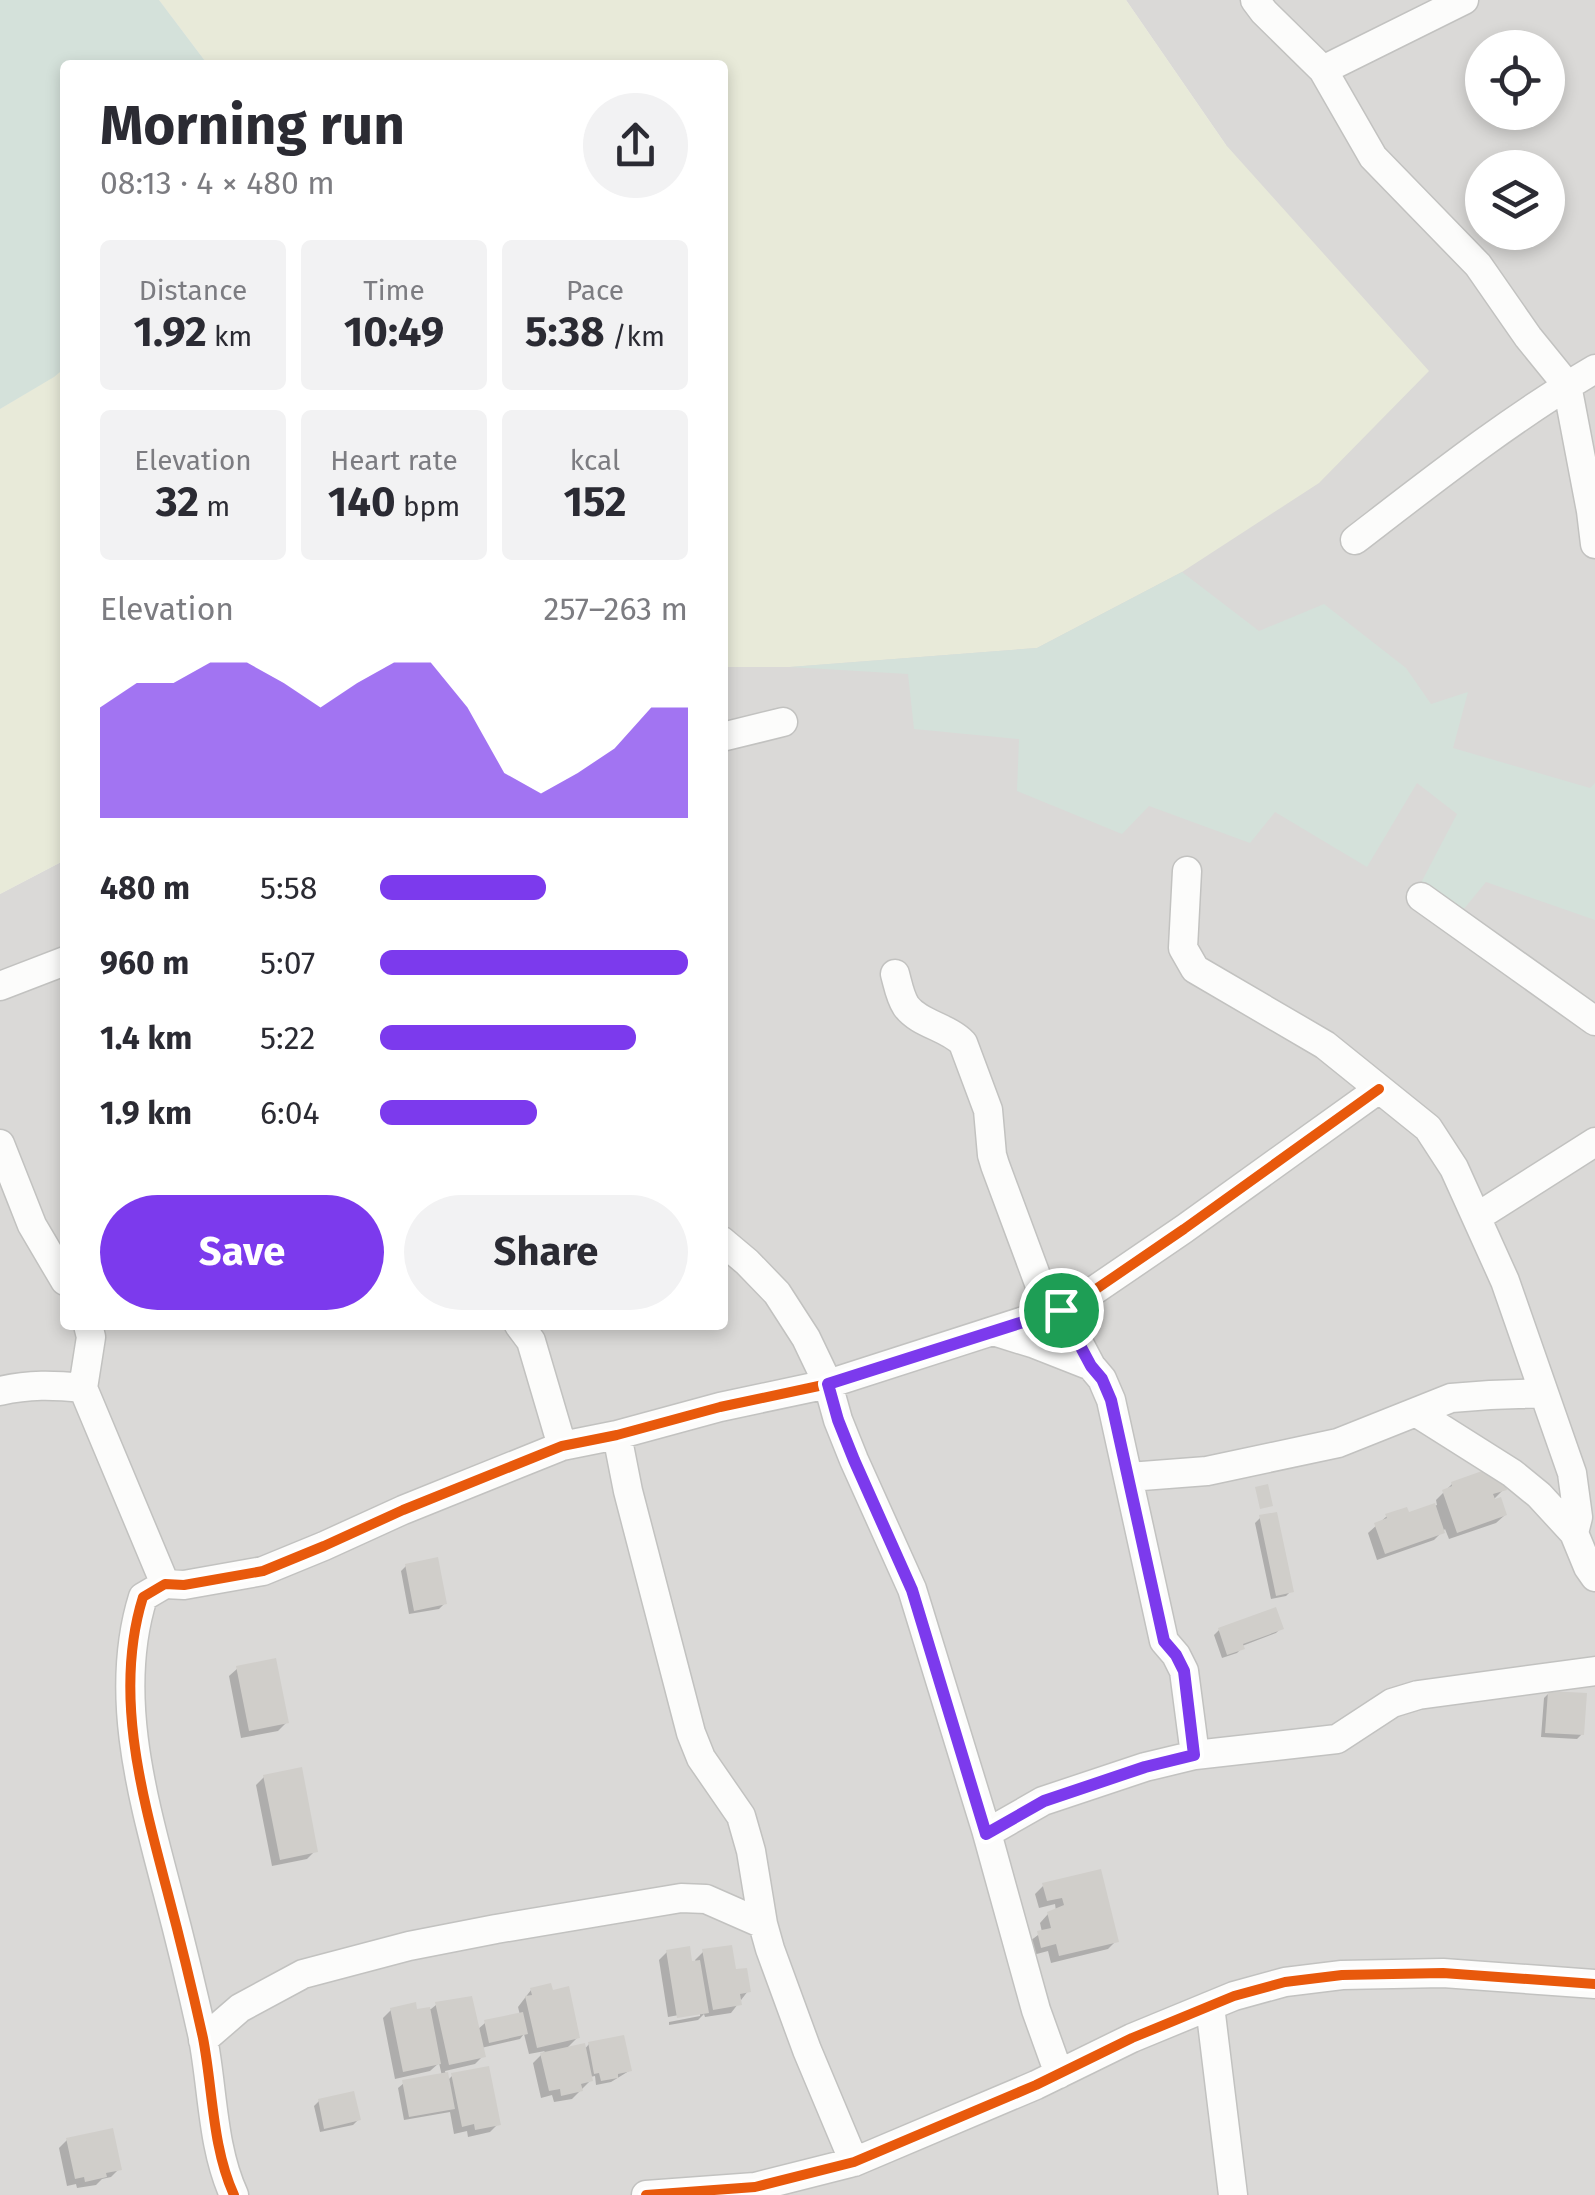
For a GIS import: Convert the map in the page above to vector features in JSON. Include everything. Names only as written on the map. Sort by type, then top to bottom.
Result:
[{"type":"street","points":[[1255,0],[1323,70],[1373,157],[1478,265],[1567,385],[1595,544]]},
{"type":"street","points":[[1323,70],[1464,0]]},
{"type":"street","points":[[1356,540],[1459,460],[1595,369]]},
{"type":"street","points":[[728,736],[782,722]]},
{"type":"street","points":[[1187,871],[1183,948],[1195,969],[1325,1046],[1428,1128],[1454,1168],[1505,1282],[1572,1473],[1578,1517],[1574,1533]]},
{"type":"street","points":[[1421,897],[1595,1021]]},
{"type":"street","points":[[0,986],[60,963]]},
{"type":"street","points":[[895,974],[910,1012],[956,1035],[963,1043],[988,1110],[995,1165],[1056,1311],[1102,1379],[1111,1400],[1164,1641],[1184,1671],[1194,1755]]},
{"type":"street","points":[[234,2195],[224,2173],[203,2040],[142,1795],[130,1700],[134,1625],[143,1597],[165,1584],[263,1571],[562,1446],[720,1406],[828,1384],[1056,1311],[1080,1300],[1184,1229],[1379,1089]]},
{"type":"street","points":[[1478,1217],[1595,1142]]},
{"type":"street","points":[[0,1144],[32,1225],[60,1273]]},
{"type":"street","points":[[728,1247],[777,1293],[806,1338],[828,1384],[854,1460],[912,1590],[1036,2010],[1059,2074]]},
{"type":"street","points":[[89,1330],[83,1388],[165,1584]]},
{"type":"street","points":[[523,1330],[532,1341],[562,1446]]},
{"type":"street","points":[[993,1331],[1091,1366]]},
{"type":"street","points":[[0,1391],[46,1384],[83,1388]]},
{"type":"street","points":[[1129,1477],[1207,1471],[1338,1443],[1451,1398],[1543,1394]]},
{"type":"street","points":[[1418,1412],[1539,1494],[1574,1533],[1595,1578]]},
{"type":"street","points":[[617,1434],[690,1733],[701,1758],[741,1816],[763,1924],[807,2050],[854,2162]]},
{"type":"street","points":[[986,1834],[1044,1801],[1145,1767],[1194,1755],[1337,1739],[1392,1703],[1418,1695],[1595,1672]]},
{"type":"street","points":[[203,2040],[240,2008],[302,1974],[409,1946],[681,1898],[706,1899],[763,1924]]},
{"type":"street","points":[[646,2195],[755,2191],[854,2162],[973,2113],[1132,2038],[1234,1996],[1285,1982],[1342,1975],[1443,1972],[1595,1984]]},
{"type":"street","points":[[1210,2006],[1234,2195]]},
{"type":"shaded area","points":[[0,0],[159,0],[204,60],[60,60],[60,372],[0,409]]},
{"type":"shaded area","points":[[1126,0],[1595,0],[1595,2195],[0,2195],[0,894],[60,863],[60,1330],[728,1330],[728,667],[790,667],[1226,145]]},
{"type":"shaded area","points":[[1182,572],[1259,631],[1324,604],[1406,668],[1431,704],[1468,692],[1453,748],[1590,788],[1595,783],[1595,920],[1486,882],[1463,910],[1421,883],[1457,814],[1417,783],[1367,867],[1275,812],[1250,843],[1149,806],[1122,834],[1017,791],[1019,739],[914,729],[908,674],[790,667],[1037,648]]},
{"type":"green space","points":[[159,0],[1126,0],[1226,145],[1429,371],[1319,483],[1182,572],[1037,648],[790,667],[728,667],[728,60],[204,60]]},
{"type":"green space","points":[[60,372],[60,863],[0,894],[0,409]]},
{"type":"building","points":[[1499,1465],[1507,1490],[1493,1494],[1495,1499],[1501,1497],[1507,1515],[1457,1533],[1442,1490],[1452,1486],[1451,1482]]},
{"type":"building","points":[[1268,1484],[1273,1506],[1260,1509],[1255,1487]]},
{"type":"building","points":[[1435,1503],[1445,1533],[1385,1554],[1374,1523],[1387,1518],[1385,1514],[1407,1507],[1409,1512]]},
{"type":"building","points":[[1277,1512],[1294,1592],[1276,1596],[1259,1515]]},
{"type":"building","points":[[438,1557],[447,1604],[414,1611],[405,1564]]},
{"type":"building","points":[[1276,1607],[1284,1629],[1243,1644],[1245,1649],[1227,1655],[1218,1628]]},
{"type":"building","points":[[276,1658],[289,1723],[249,1731],[236,1666]]},
{"type":"building","points":[[1548,1691],[1587,1693],[1584,1735],[1545,1733]]},
{"type":"building","points":[[302,1767],[318,1852],[280,1860],[263,1775]]},
{"type":"building","points":[[1101,1869],[1119,1942],[1059,1956],[1056,1944],[1041,1948],[1037,1931],[1051,1928],[1047,1912],[1064,1905],[1062,1898],[1047,1901],[1042,1883]]},
{"type":"building","points":[[732,1945],[736,1969],[747,1968],[751,1992],[740,1994],[742,2005],[713,2010],[702,1949]]},
{"type":"building","points":[[690,1946],[692,1961],[700,1960],[709,2013],[677,2018],[666,1950]]},
{"type":"building","points":[[551,1983],[553,1990],[569,1986],[580,2038],[537,2048],[525,1996],[532,1995],[530,1988]]},
{"type":"building","points":[[472,1996],[486,2057],[449,2065],[435,2002]]},
{"type":"building","points":[[416,2002],[417,2009],[430,2007],[441,2064],[403,2072],[390,2008]]},
{"type":"building","points":[[523,2012],[528,2034],[489,2043],[484,2020]]},
{"type":"building","points":[[624,2035],[632,2071],[601,2081],[599,2073],[594,2074],[588,2042]]},
{"type":"building","points":[[585,2043],[593,2081],[581,2084],[583,2091],[561,2096],[560,2089],[549,2091],[540,2053]]},
{"type":"building","points":[[489,2066],[501,2125],[475,2130],[474,2124],[462,2127],[451,2073]]},
{"type":"building","points":[[448,2072],[455,2109],[409,2117],[402,2080]]},
{"type":"building","points":[[354,2091],[361,2120],[324,2129],[318,2099]]},
{"type":"building","points":[[113,2128],[122,2170],[85,2182],[84,2177],[75,2179],[66,2138]]},
{"type":"cycle path","points":[[234,2195],[221,2158],[203,2038],[148,1818],[134,1744],[131,1670],[134,1633],[143,1597],[165,1584],[184,1585],[263,1571],[562,1446],[828,1384],[1061,1309],[1184,1229],[1379,1089]]},
{"type":"cycle path","points":[[646,2195],[755,2187],[854,2162],[1036,2085],[1132,2038],[1234,1996],[1285,1982],[1342,1975],[1443,1973],[1595,1984]]},
{"type":"route","points":[[1061,1310],[1111,1400],[1164,1641],[1184,1671],[1194,1755],[1044,1801],[986,1834],[912,1590],[854,1460],[828,1384],[1061,1310]]}]
